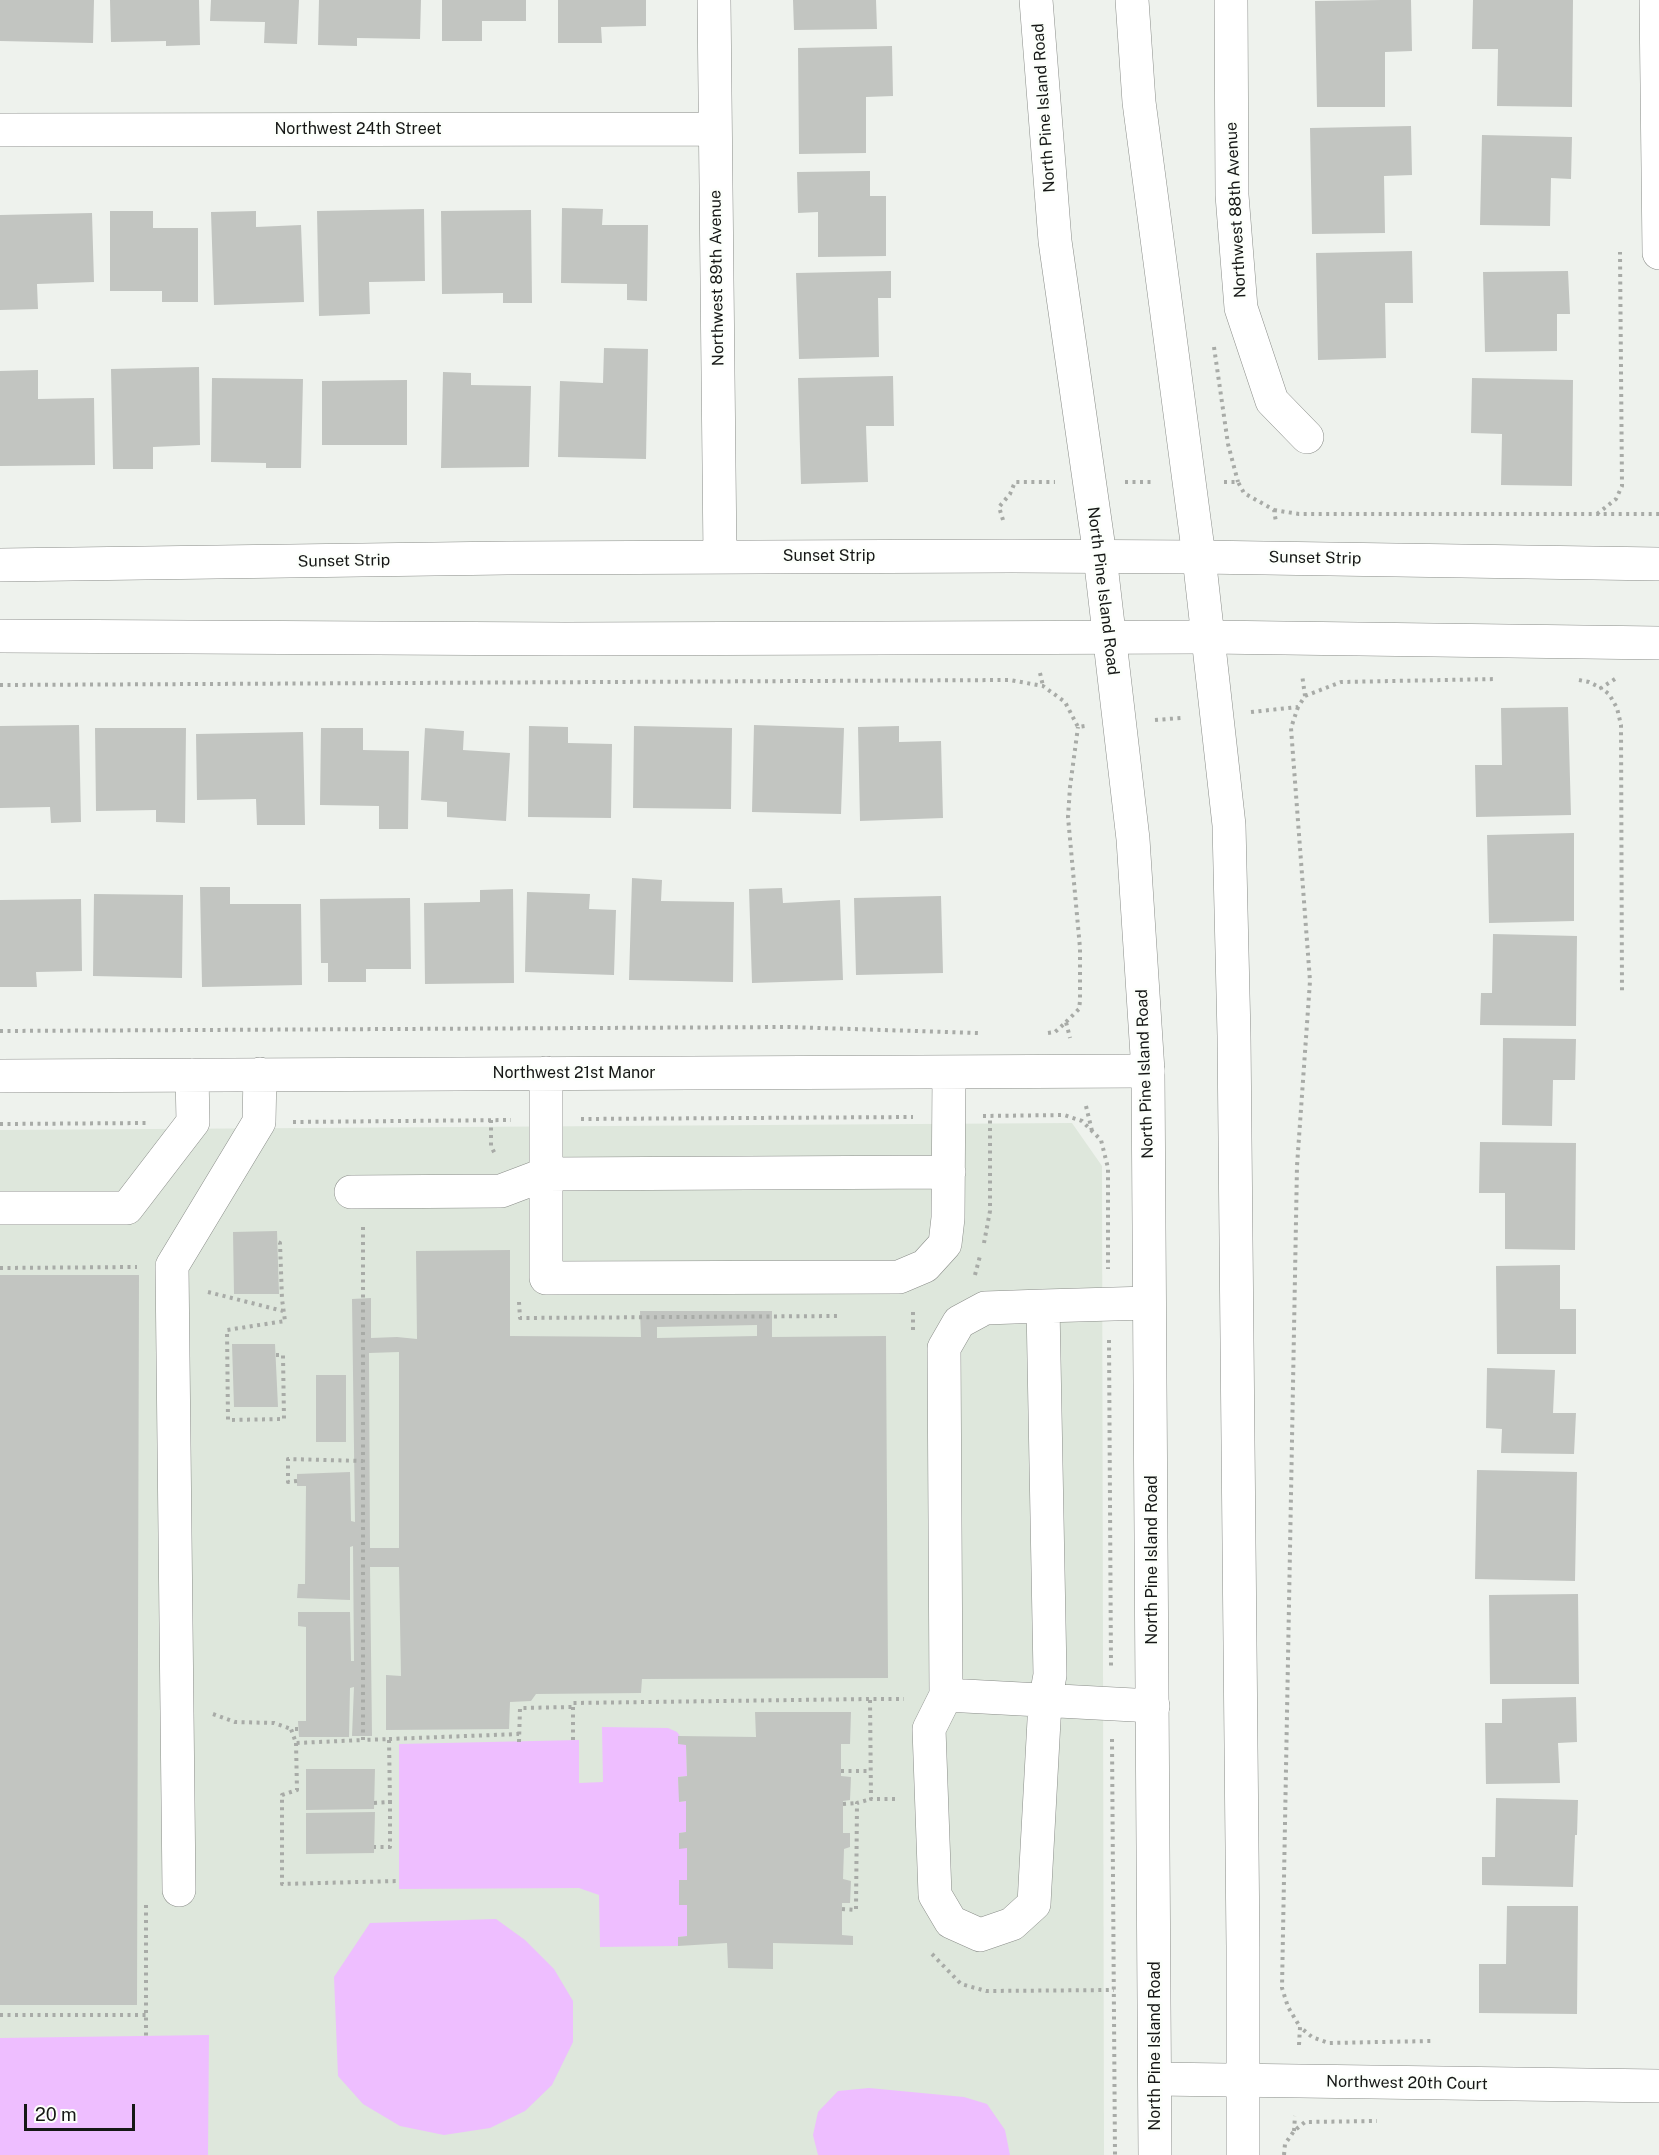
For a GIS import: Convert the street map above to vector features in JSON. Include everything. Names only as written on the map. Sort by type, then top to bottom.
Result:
[{"type":"street","name":"Northwest 89th Avenue","points":[[714,0],[720,557]]},
{"type":"street","name":"North Pine Island Road","points":[[1036,0],[1055,241],[1100,556],[1133,839],[1148,1071],[1155,2155]]},
{"type":"street","points":[[1132,0],[1139,102],[1209,637],[1229,825],[1243,2155]]},
{"type":"street","name":"Northwest 88th Avenue","points":[[1231,0],[1232,195],[1241,308],[1272,401],[1306,437]]},
{"type":"street","points":[[1656,0],[1659,253]]},
{"type":"street","name":"Northwest 24th Street","points":[[0,130],[716,129]]},
{"type":"street","name":"Sunset Strip","points":[[0,565],[720,557],[1100,556],[1659,564]]},
{"type":"street","points":[[0,636],[565,639],[1209,637],[1659,643]]},
{"type":"street","name":"Northwest 21st Manor","points":[[0,1076],[1148,1071]]},
{"type":"street","points":[[546,1073],[546,1278],[899,1277],[925,1266],[945,1244],[948,1218],[949,1072]]},
{"type":"street","points":[[179,1890],[172,1266],[259,1122],[260,1074]]},
{"type":"street","points":[[0,1208],[127,1208],[193,1122],[192,1075]]},
{"type":"street","points":[[357,1192],[501,1191],[546,1174],[949,1172]]},
{"type":"street","points":[[1043,1306],[1050,1675],[1045,1702],[1034,1904],[1012,1924],[980,1935],[951,1922],[935,1895],[929,1729],[946,1695],[944,1348],[959,1322],[985,1308],[1043,1306],[1149,1303]]},
{"type":"street","points":[[946,1695],[1153,1706]]},
{"type":"street","name":"Northwest 20th Court","points":[[1156,2079],[1659,2086]]},
{"type":"path","points":[[1597,514],[1616,499],[1622,486],[1620,250]]},
{"type":"path","points":[[1213,341],[1228,444],[1238,482]]},
{"type":"path","points":[[1274,510],[1299,514],[1659,514]]},
{"type":"path","points":[[1601,688],[1619,676]]},
{"type":"path","points":[[1569,678],[1589,682],[1609,694],[1617,708],[1621,725],[1622,993]]},
{"type":"path","points":[[1305,696],[1341,682],[1501,679]]},
{"type":"path","points":[[0,685],[1010,680],[1043,686]]},
{"type":"path","points":[[1298,707],[1291,728],[1310,981],[1297,1166],[1282,1988],[1288,2007],[1300,2027]]},
{"type":"path","points":[[1066,1022],[1079,1009],[1080,1001],[1080,948],[1068,817],[1078,727]]},
{"type":"path","points":[[0,1031],[789,1027]]},
{"type":"path","points":[[1064,1115],[1082,1121],[1101,1140],[1108,1168],[1115,2155]]},
{"type":"path","points":[[357,1192],[363,1461],[363,1740]]},
{"type":"path","points":[[276,1242],[280,1243],[285,1321],[226,1330],[228,1420],[284,1419],[283,1355],[276,1355]]},
{"type":"path","points":[[0,1268],[139,1267]]},
{"type":"path","points":[[201,1290],[283,1311]]},
{"type":"path","points":[[297,1481],[288,1482],[288,1459],[363,1461]]},
{"type":"path","points":[[177,1699],[235,1722],[274,1723],[298,1729]]},
{"type":"path","points":[[573,1740],[573,1703],[870,1699]]},
{"type":"path","points":[[519,1742],[520,1708],[573,1707]]},
{"type":"path","points":[[291,1729],[296,1743],[297,1790],[282,1795],[282,1884],[399,1881]]},
{"type":"path","points":[[296,1743],[519,1734]]},
{"type":"path","points":[[374,1847],[390,1847],[389,1739]]},
{"type":"path","points":[[841,1771],[871,1771]]},
{"type":"path","points":[[843,1804],[872,1799]]},
{"type":"path","points":[[374,1803],[390,1802]]},
{"type":"path","points":[[842,1909],[856,1910],[857,1803]]},
{"type":"path","points":[[0,2015],[146,2015]]},
{"type":"path","points":[[1284,2155],[1285,2144],[1294,2131],[1305,2122],[1388,2120]]},
{"type":"shaded area","points":[[1072,1123],[1102,1166],[1104,2155],[0,2155],[0,1130]]},
{"type":"shaded area","points":[[602,1727],[668,1728],[677,1732],[686,1745],[687,1776],[678,1777],[680,1802],[686,1801],[686,1832],[679,1833],[679,1848],[687,1848],[687,1880],[679,1880],[679,1904],[687,1905],[687,1936],[678,1937],[678,1946],[600,1947],[599,1895],[579,1888],[399,1889],[399,1744],[579,1740],[579,1783],[603,1782]]},
{"type":"shaded area","points":[[496,1919],[525,1940],[554,1969],[573,2001],[573,2042],[552,2085],[525,2111],[490,2128],[444,2135],[400,2126],[363,2104],[338,2076],[334,1977],[370,1923]]},
{"type":"shaded area","points":[[209,2035],[208,2155],[0,2155],[0,2038]]},
{"type":"shaded area","points":[[869,2088],[964,2097],[987,2104],[1005,2130],[1010,2155],[818,2155],[813,2135],[818,2112],[838,2091]]},
{"type":"building","points":[[0,0],[94,0],[93,43],[0,41]]},
{"type":"building","points":[[110,0],[199,0],[200,45],[166,46],[166,41],[111,42]]},
{"type":"building","points":[[211,0],[299,0],[297,44],[264,43],[265,22],[210,21]]},
{"type":"building","points":[[319,0],[421,0],[420,39],[357,38],[357,46],[318,45]]},
{"type":"building","points":[[442,0],[526,0],[526,21],[482,21],[482,41],[442,41]]},
{"type":"building","points":[[558,0],[646,0],[646,26],[601,27],[602,43],[558,43]]},
{"type":"building","points":[[793,0],[876,0],[877,29],[794,30]]},
{"type":"building","points":[[1411,0],[1412,51],[1385,52],[1385,107],[1317,107],[1315,1]]},
{"type":"building","points":[[1473,0],[1573,0],[1572,107],[1497,106],[1498,49],[1472,49]]},
{"type":"building","points":[[892,46],[893,96],[866,97],[866,153],[799,154],[798,48]]},
{"type":"building","points":[[1411,126],[1412,175],[1384,176],[1385,233],[1312,234],[1310,128]]},
{"type":"building","points":[[1482,135],[1572,137],[1571,179],[1551,178],[1550,226],[1480,225]]},
{"type":"building","points":[[870,171],[870,196],[886,196],[886,256],[818,257],[818,212],[798,213],[797,172]]},
{"type":"building","points":[[562,208],[603,209],[602,225],[648,225],[647,301],[627,300],[627,284],[561,283]]},
{"type":"building","points":[[424,209],[425,281],[369,282],[370,314],[319,316],[317,211]]},
{"type":"building","points":[[531,210],[532,303],[503,303],[503,293],[442,294],[441,211]]},
{"type":"building","points":[[110,211],[153,211],[153,228],[198,228],[198,302],[162,302],[162,291],[110,291]]},
{"type":"building","points":[[256,211],[256,227],[301,225],[304,302],[214,305],[211,212]]},
{"type":"building","points":[[92,213],[94,282],[37,284],[38,309],[0,310],[0,215]]},
{"type":"building","points":[[1412,251],[1413,303],[1385,303],[1386,358],[1318,360],[1316,253]]},
{"type":"building","points":[[891,271],[891,298],[878,298],[879,357],[799,359],[796,273]]},
{"type":"building","points":[[1568,271],[1570,314],[1557,314],[1557,351],[1485,352],[1483,272]]},
{"type":"building","points":[[604,348],[648,349],[646,459],[558,457],[560,381],[603,383]]},
{"type":"building","points":[[199,367],[200,445],[153,447],[153,469],[113,469],[111,369]]},
{"type":"building","points":[[38,370],[38,399],[94,398],[95,465],[0,466],[0,371]]},
{"type":"building","points":[[443,372],[471,373],[471,385],[531,386],[529,467],[441,468]]},
{"type":"building","points":[[893,376],[894,426],[866,426],[868,482],[801,484],[798,378]]},
{"type":"building","points":[[212,378],[303,379],[301,468],[266,468],[266,463],[211,462]]},
{"type":"building","points":[[1472,378],[1573,380],[1572,486],[1501,485],[1502,434],[1471,433]]},
{"type":"building","points":[[407,380],[407,445],[322,445],[322,381]]},
{"type":"building","points":[[1568,707],[1571,815],[1476,817],[1475,765],[1502,765],[1501,708]]},
{"type":"building","points":[[79,725],[81,822],[51,823],[50,807],[0,808],[0,726]]},
{"type":"building","points":[[754,725],[844,728],[841,814],[752,812]]},
{"type":"building","points":[[529,726],[568,727],[568,743],[612,744],[611,818],[528,817]]},
{"type":"building","points":[[634,726],[732,728],[731,809],[633,808]]},
{"type":"building","points":[[899,726],[899,742],[941,741],[943,818],[860,821],[858,727]]},
{"type":"building","points":[[95,728],[186,728],[185,823],[156,822],[156,810],[96,811]]},
{"type":"building","points":[[321,728],[363,728],[363,750],[409,751],[408,829],[379,829],[379,806],[320,805]]},
{"type":"building","points":[[425,728],[464,731],[463,750],[510,753],[506,821],[447,817],[447,802],[421,800]]},
{"type":"building","points":[[303,732],[305,825],[257,825],[256,799],[197,800],[196,734]]},
{"type":"building","points":[[1574,833],[1574,921],[1489,923],[1487,835]]},
{"type":"building","points":[[632,878],[662,880],[661,901],[734,902],[733,982],[629,980]]},
{"type":"building","points":[[200,887],[230,887],[230,904],[301,904],[302,985],[202,987]]},
{"type":"building","points":[[782,888],[783,903],[840,900],[843,980],[752,983],[749,889]]},
{"type":"building","points":[[513,889],[514,983],[425,984],[424,903],[480,902],[480,890]]},
{"type":"building","points":[[527,892],[590,894],[589,909],[616,910],[614,975],[525,972]]},
{"type":"building","points":[[94,894],[183,895],[182,978],[93,976]]},
{"type":"building","points":[[941,896],[943,973],[856,975],[854,898]]},
{"type":"building","points":[[410,898],[411,969],[366,969],[366,982],[328,982],[328,963],[321,963],[320,899]]},
{"type":"building","points":[[81,899],[82,971],[36,972],[37,987],[0,987],[0,900]]},
{"type":"building","points":[[1493,934],[1577,936],[1576,1026],[1480,1025],[1481,993],[1492,993]]},
{"type":"building","points":[[1503,1038],[1576,1039],[1575,1080],[1553,1080],[1552,1126],[1502,1125]]},
{"type":"building","points":[[1480,1142],[1576,1143],[1575,1250],[1505,1249],[1505,1193],[1479,1193]]},
{"type":"building","points":[[277,1231],[279,1294],[234,1294],[233,1232]]},
{"type":"building","points":[[510,1250],[510,1336],[641,1337],[640,1311],[772,1311],[772,1337],[886,1336],[888,1678],[642,1679],[641,1693],[536,1694],[531,1701],[510,1702],[509,1729],[386,1730],[386,1675],[401,1676],[399,1567],[370,1567],[372,1736],[352,1736],[354,1687],[350,1688],[349,1737],[299,1737],[298,1721],[306,1721],[306,1627],[298,1626],[298,1612],[350,1612],[351,1661],[354,1661],[353,1546],[350,1547],[350,1600],[297,1598],[298,1584],[305,1584],[306,1486],[297,1486],[297,1474],[350,1472],[351,1521],[355,1522],[352,1299],[371,1298],[371,1338],[417,1339],[416,1251]],"holes":[[[757,1325],[757,1336],[657,1338],[657,1327]],[[399,1352],[399,1548],[370,1548],[369,1353]]]},
{"type":"building","points":[[1560,1265],[1560,1309],[1576,1309],[1576,1354],[1497,1354],[1496,1266]]},
{"type":"building","points":[[0,1275],[139,1275],[137,2005],[0,2005]]},
{"type":"building","points":[[232,1344],[275,1344],[278,1407],[234,1407]]},
{"type":"building","points":[[1487,1368],[1555,1370],[1553,1413],[1576,1413],[1574,1454],[1501,1453],[1502,1429],[1486,1428]]},
{"type":"building","points":[[316,1375],[346,1375],[346,1442],[316,1442]]},
{"type":"building","points":[[1477,1470],[1577,1472],[1575,1581],[1475,1579]]},
{"type":"building","points":[[1578,1594],[1579,1684],[1490,1684],[1489,1595]]},
{"type":"building","points":[[1576,1697],[1577,1742],[1558,1743],[1560,1783],[1486,1784],[1485,1723],[1502,1723],[1502,1699]]},
{"type":"building","points":[[755,1712],[851,1712],[850,1744],[841,1744],[841,1776],[851,1777],[850,1800],[843,1801],[843,1833],[850,1833],[850,1847],[844,1849],[843,1879],[851,1881],[850,1903],[842,1903],[842,1935],[853,1936],[853,1945],[773,1943],[773,1969],[728,1968],[727,1943],[678,1946],[678,1937],[687,1936],[687,1905],[679,1905],[679,1880],[687,1880],[687,1848],[679,1849],[679,1833],[686,1832],[686,1801],[679,1802],[678,1777],[687,1776],[686,1745],[678,1744],[678,1736],[756,1737]]},
{"type":"building","points":[[306,1769],[375,1769],[374,1809],[306,1810]]},
{"type":"building","points":[[1496,1798],[1578,1800],[1573,1887],[1482,1885],[1482,1857],[1495,1857]]},
{"type":"building","points":[[375,1812],[374,1853],[306,1854],[306,1813]]},
{"type":"building","points":[[1507,1906],[1578,1906],[1577,2014],[1479,2013],[1479,1964],[1506,1964]]}]
